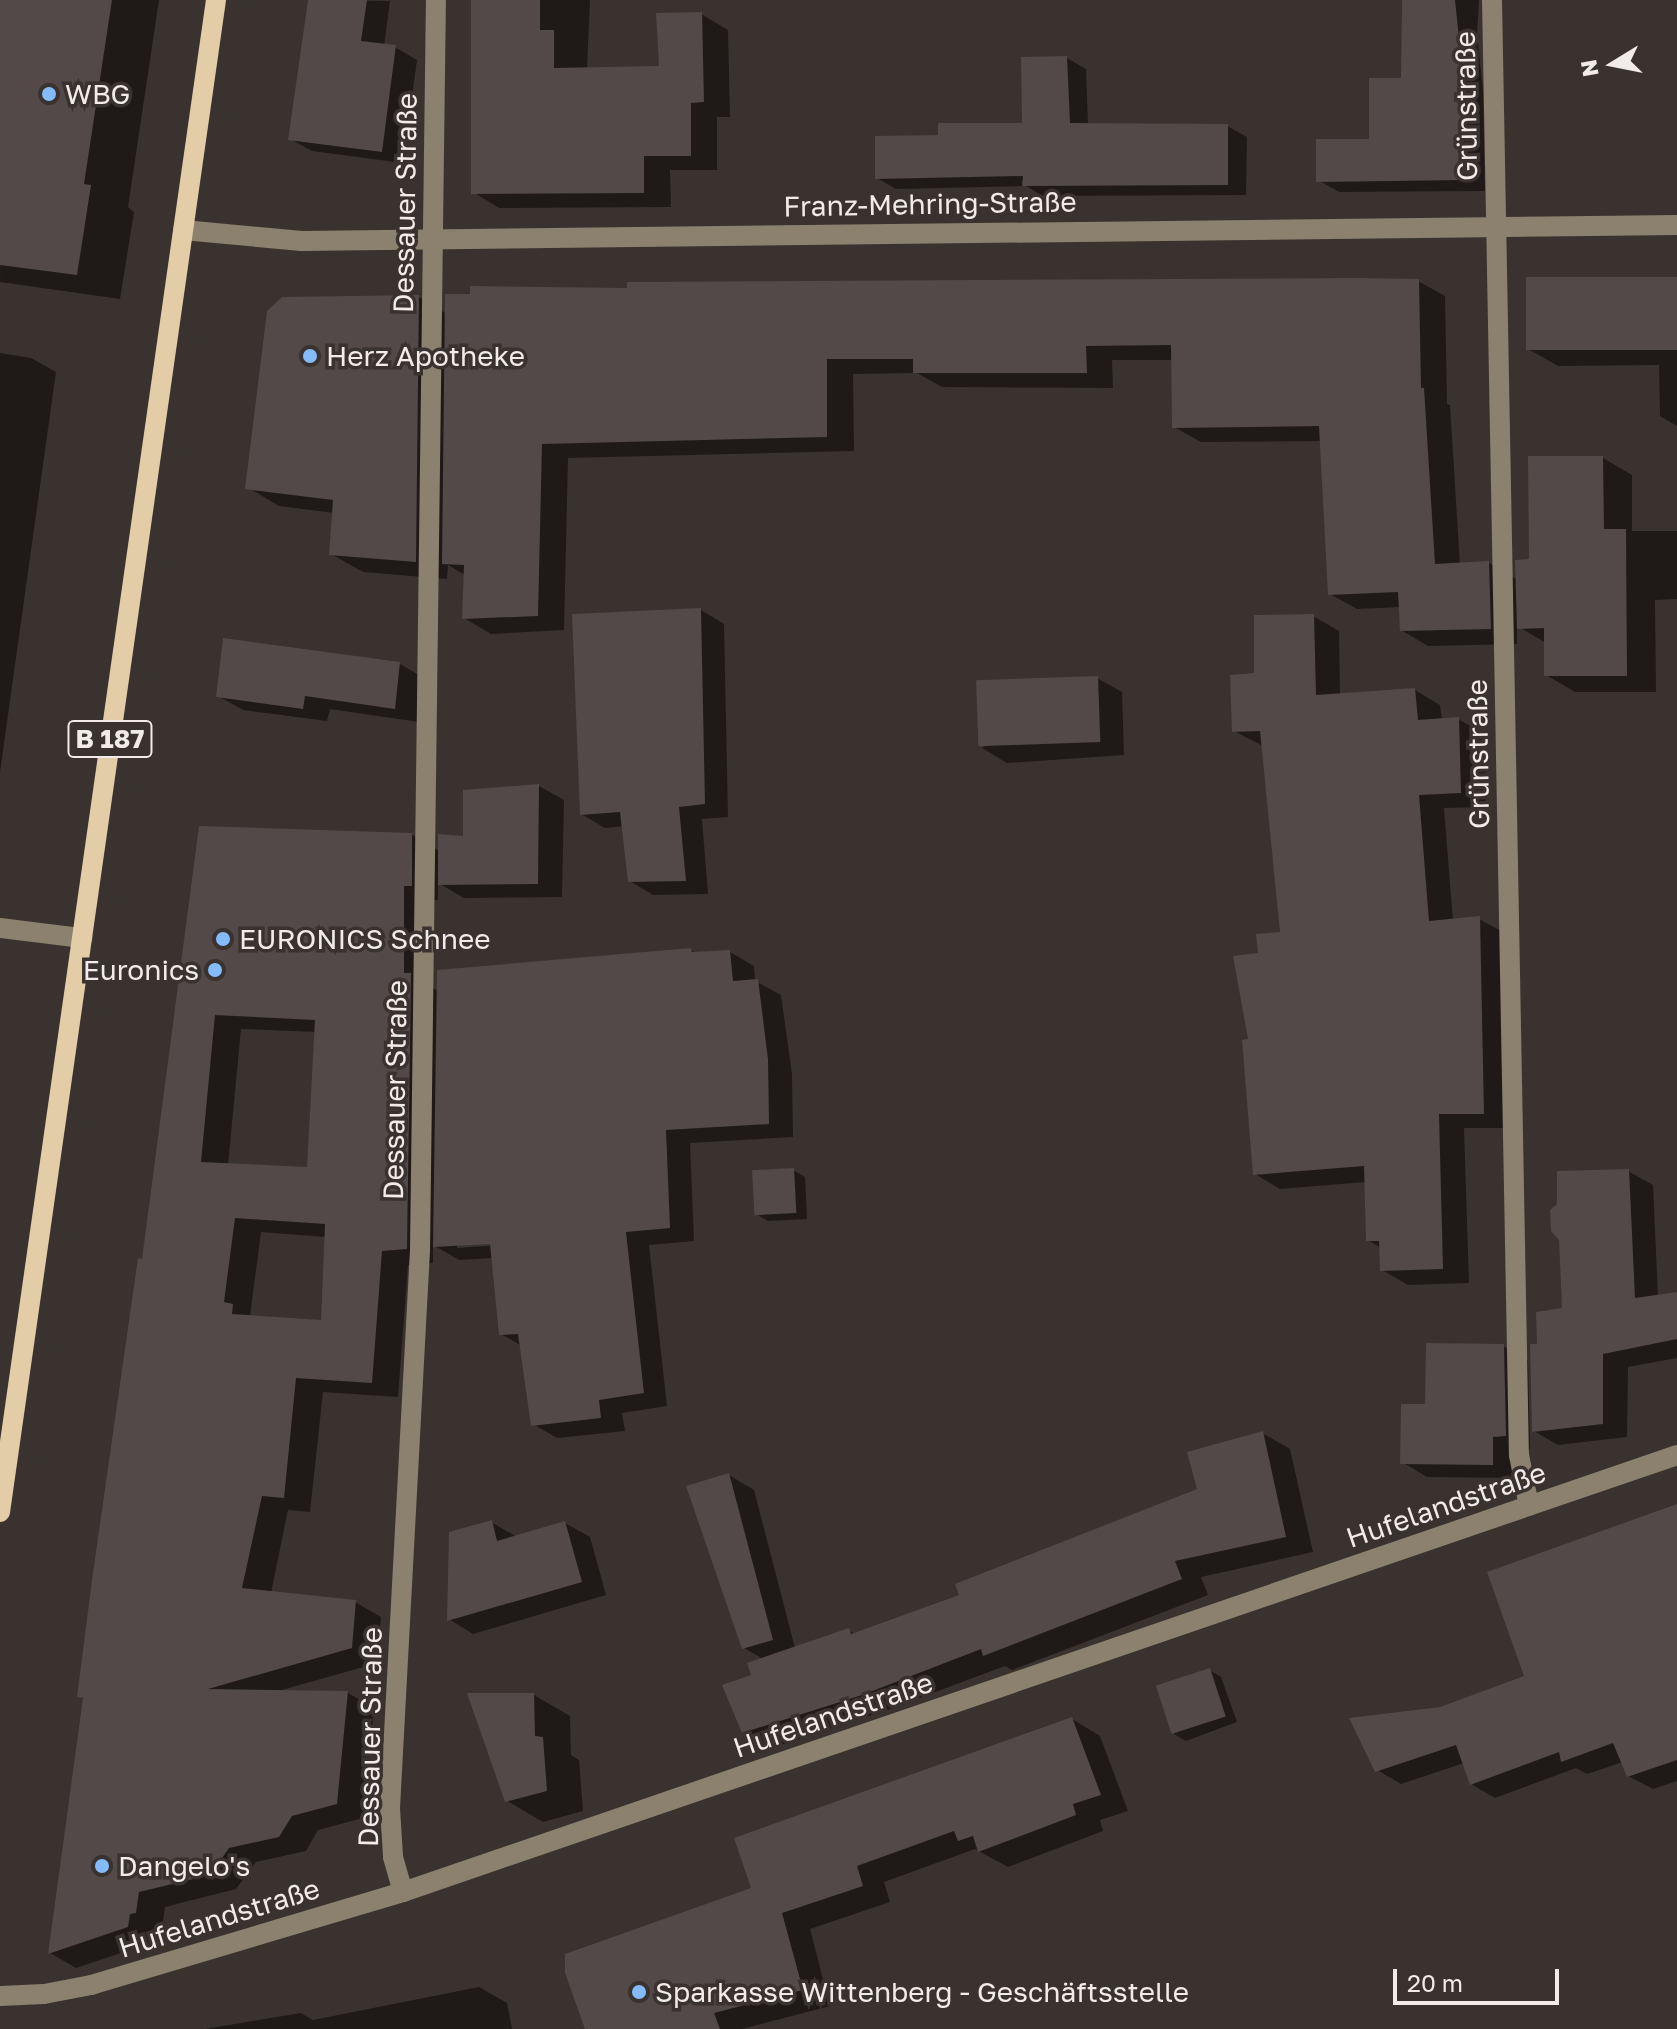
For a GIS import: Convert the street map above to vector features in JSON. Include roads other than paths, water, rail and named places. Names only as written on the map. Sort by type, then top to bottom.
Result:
[{"type":"main road","name":"B 187","points":[[0,1512],[216,0]]},
{"type":"street","name":"Dessauer Straße","points":[[403,1892],[393,1856],[390,1808],[420,1250],[436,0]]},
{"type":"street","name":"Grünstraße","points":[[1492,0],[1519,1455],[1529,1506]]},
{"type":"street","name":"Franz-Mehring-Straße","points":[[183,230],[285,241],[1677,225]]},
{"type":"street","points":[[0,928],[82,938]]},
{"type":"street","name":"Hufelandstraße","points":[[0,1996],[44,1994],[91,1985],[403,1892],[1677,1455]]},
{"type":"place","name":"WBG","points":[[49,94]]},
{"type":"place","name":"Herz Apotheke","points":[[310,356]]},
{"type":"place","name":"EURONICS Schnee","points":[[223,939]]},
{"type":"place","name":"Euronics","points":[[215,970]]},
{"type":"place","name":"Dangelo's","points":[[102,1866]]},
{"type":"place","name":"Sparkasse Wittenberg - Geschäftsstelle","points":[[639,1992]]}]
